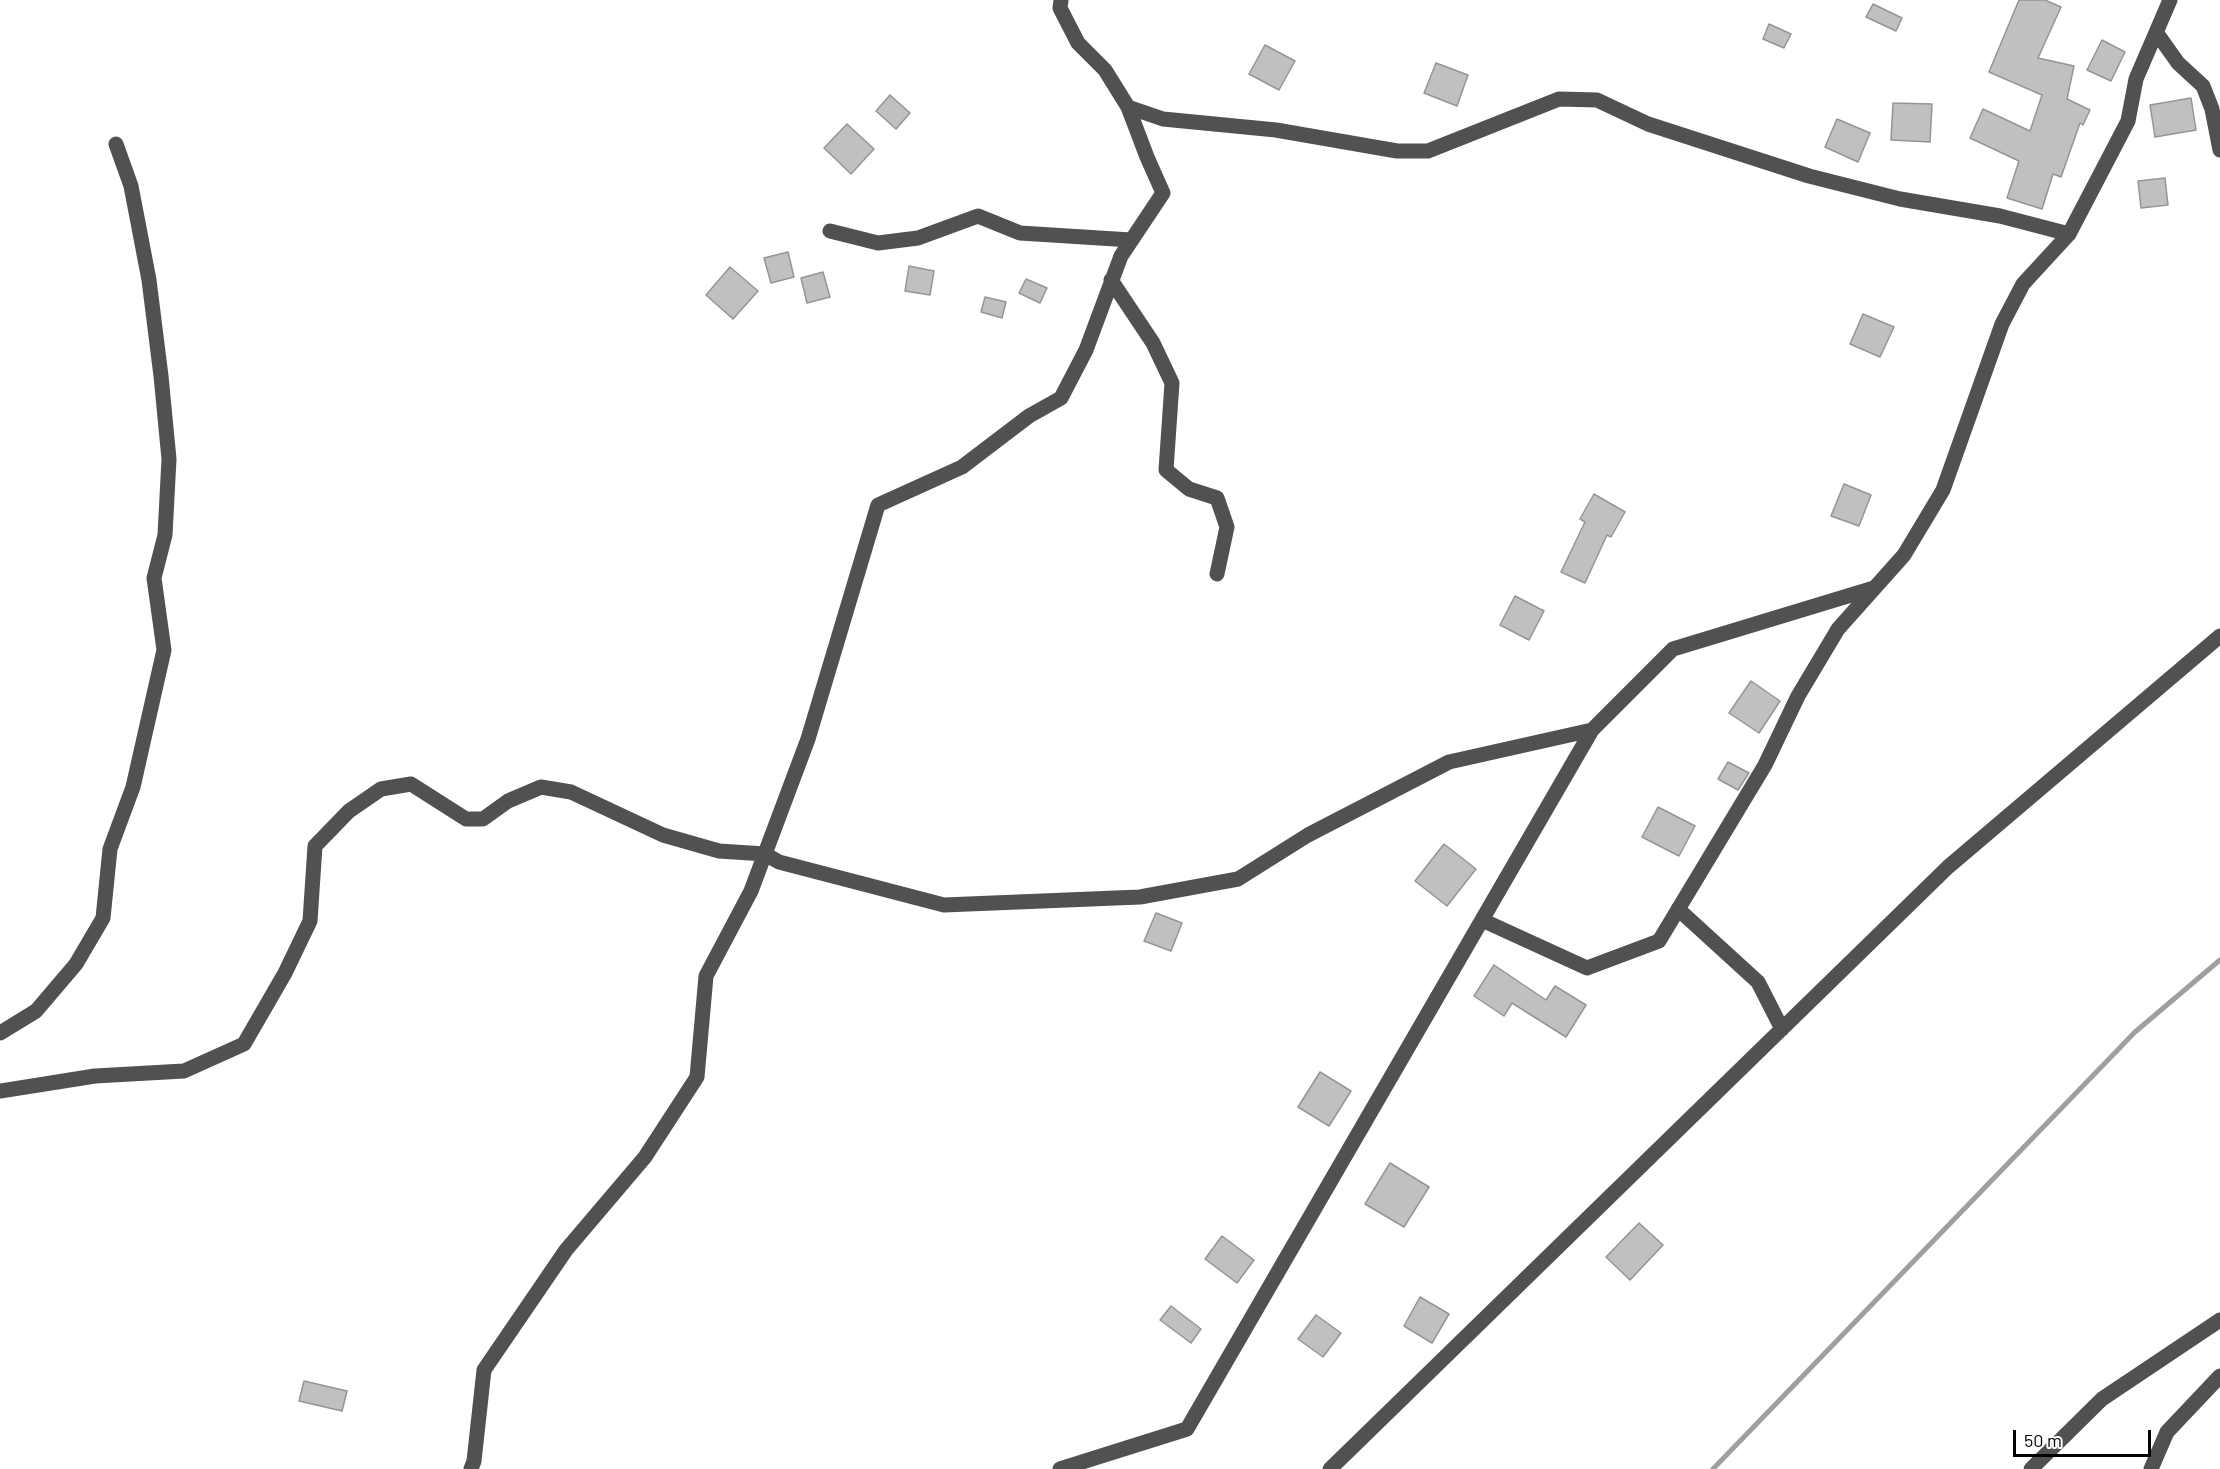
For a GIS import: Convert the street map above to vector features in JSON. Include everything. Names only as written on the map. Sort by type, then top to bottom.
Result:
[{"type":"street","points":[[471,1469],[474,1461],[484,1370],[566,1250],[645,1157],[697,1077],[706,976],[751,891],[808,739],[878,505],[962,467],[1029,416],[1061,398],[1086,350],[1120,256],[1163,193],[1128,106],[1105,70],[1078,43],[1060,8],[1061,0]]},
{"type":"street","points":[[1482,920],[1587,968],[1659,941],[1765,765],[1797,696],[1838,629],[1904,555],[1943,490],[2002,324],[2022,284],[2069,234],[2128,121],[2136,79],[2170,0]]},
{"type":"street","points":[[2156,32],[2178,63],[2203,86],[2212,109],[2220,150]]},
{"type":"street","points":[[1128,106],[1163,119],[1276,130],[1397,151],[1428,151],[1559,99],[1598,100],[1648,124],[1809,176],[1900,199],[2000,216],[2069,234]]},
{"type":"street","points":[[0,1033],[36,1011],[76,964],[103,918],[110,849],[133,787],[164,650],[154,578],[165,535],[169,459],[149,280],[130,186],[116,144]]},
{"type":"street","points":[[830,231],[878,243],[918,238],[978,216],[1020,233],[1131,240]]},
{"type":"street","points":[[1111,280],[1153,343],[1172,383],[1166,470],[1189,489],[1216,498],[1227,526],[1217,574]]},
{"type":"street","points":[[1060,1469],[1187,1429],[1592,730],[1673,649],[1875,587]]},
{"type":"street","points":[[1330,1469],[1948,867],[2220,636]]},
{"type":"street","points":[[0,1091],[95,1076],[184,1071],[243,1044],[285,973],[310,921],[315,846],[349,811],[381,789],[411,784],[466,819],[483,819],[508,801],[541,787],[571,792],[663,835],[719,851],[765,854],[779,862],[944,905],[1140,897],[1238,879],[1308,835],[1449,762],[1592,730]]},
{"type":"street","points":[[1678,909],[1758,982],[1782,1029]]},
{"type":"street","points":[[2031,1469],[2102,1399],[2220,1320]]},
{"type":"street","points":[[2151,1469],[2167,1431],[2220,1376]]},
{"type":"building","points":[[2019,0],[2045,0],[2061,7],[2038,58],[2074,66],[2067,99],[2090,110],[2083,125],[2080,123],[2061,177],[2053,174],[2042,209],[2007,198],[2019,161],[1970,138],[1983,109],[2030,131],[2042,95],[1989,72]]},
{"type":"building","points":[[1873,4],[1902,18],[1896,31],[1866,17]]},
{"type":"building","points":[[1769,24],[1791,34],[1784,48],[1763,39]]},
{"type":"building","points":[[2102,40],[2125,52],[2111,81],[2087,70]]},
{"type":"building","points":[[1265,45],[1295,61],[1279,90],[1249,74]]},
{"type":"building","points":[[1436,63],[1468,75],[1457,106],[1424,93]]},
{"type":"building","points":[[890,95],[910,113],[896,129],[876,111]]},
{"type":"building","points":[[2191,98],[2196,130],[2155,137],[2150,105]]},
{"type":"building","points":[[1893,103],[1932,104],[1930,142],[1891,140]]},
{"type":"building","points":[[1837,119],[1870,133],[1858,162],[1825,147]]},
{"type":"building","points":[[847,124],[874,149],[851,174],[824,148]]},
{"type":"building","points":[[2165,178],[2168,205],[2141,208],[2138,181]]},
{"type":"building","points":[[788,252],[794,277],[771,283],[764,258]]},
{"type":"building","points":[[909,266],[934,271],[930,295],[905,291]]},
{"type":"building","points":[[730,267],[758,291],[733,319],[706,295]]},
{"type":"building","points":[[823,272],[830,297],[807,303],[801,278]]},
{"type":"building","points":[[1026,279],[1047,288],[1040,303],[1019,293]]},
{"type":"building","points":[[985,297],[1006,302],[1002,318],[981,312]]},
{"type":"building","points":[[1863,314],[1894,327],[1880,357],[1850,344]]},
{"type":"building","points":[[1844,484],[1871,495],[1859,526],[1831,516]]},
{"type":"building","points":[[1594,494],[1625,512],[1611,537],[1607,535],[1585,583],[1561,572],[1585,522],[1580,519]]},
{"type":"building","points":[[1515,596],[1544,611],[1529,640],[1500,625]]},
{"type":"building","points":[[1751,681],[1780,701],[1759,733],[1729,713]]},
{"type":"building","points":[[1728,762],[1749,773],[1738,790],[1718,779]]},
{"type":"building","points":[[1658,807],[1695,826],[1679,856],[1642,837]]},
{"type":"building","points":[[1444,844],[1476,869],[1447,906],[1415,881]]},
{"type":"building","points":[[1156,913],[1182,923],[1171,951],[1144,941]]},
{"type":"building","points":[[1494,965],[1546,1000],[1555,986],[1586,1005],[1566,1037],[1512,1003],[1504,1016],[1474,996]]},
{"type":"building","points":[[1320,1072],[1351,1091],[1329,1126],[1298,1107]]},
{"type":"building","points":[[1390,1163],[1429,1187],[1404,1227],[1365,1204]]},
{"type":"building","points":[[1639,1223],[1663,1245],[1630,1280],[1606,1257]]},
{"type":"building","points":[[1222,1236],[1254,1260],[1237,1283],[1205,1259]]},
{"type":"building","points":[[1420,1297],[1449,1314],[1432,1343],[1404,1326]]},
{"type":"building","points":[[1171,1306],[1201,1329],[1191,1343],[1160,1320]]},
{"type":"building","points":[[1316,1315],[1341,1333],[1323,1357],[1298,1339]]},
{"type":"building","points":[[304,1381],[347,1391],[342,1411],[299,1401]]},
{"type":"waterway","points":[[1713,1469],[2135,1032],[2220,960]]}]
